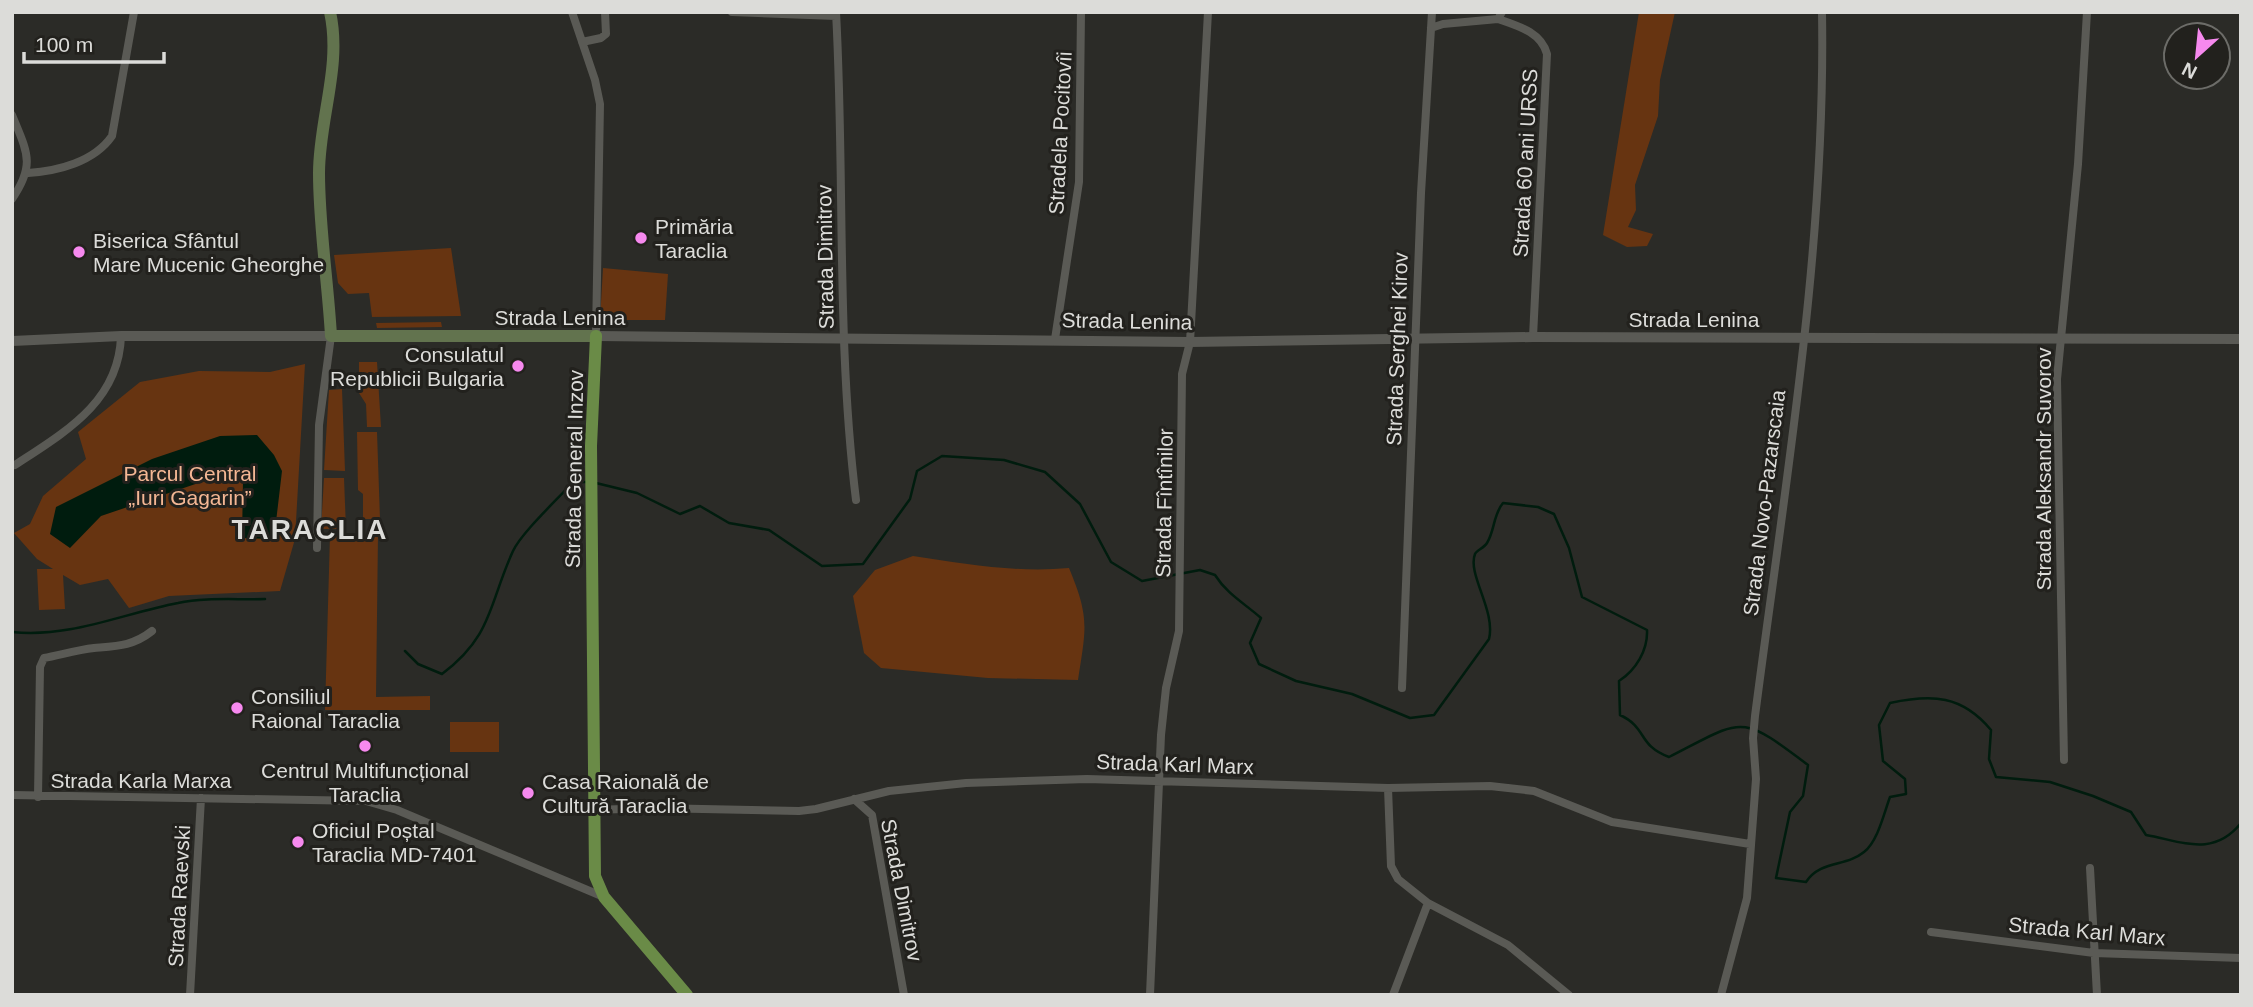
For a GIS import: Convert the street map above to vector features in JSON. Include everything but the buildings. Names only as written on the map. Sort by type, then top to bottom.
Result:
[{"type":"main road","points":[[330,12],[335,55],[321,136],[319,174],[331,336]]},
{"type":"main road","name":"Strada Lenina","points":[[331,336],[596,336]]},
{"type":"main road","name":"Strada General Inzov","points":[[596,336],[591,446],[593,810],[595,876],[604,897]]},
{"type":"main road","points":[[604,897],[687,995]]},
{"type":"street","points":[[28,173],[62,169],[105,146],[112,136],[134,12]]},
{"type":"street","name":"Strada General Inzov","points":[[572,12],[596,80],[600,103],[596,336]]},
{"type":"street","points":[[582,42],[606,34],[605,12]]},
{"type":"street","points":[[732,12],[836,14]]},
{"type":"street","name":"Stradela Pocitovîi","points":[[1055,339],[1079,182],[1081,12]]},
{"type":"street","name":"Strada Fîntînilor","points":[[1150,995],[1165,700],[1179,631],[1182,373],[1189,342],[1209,12]]},
{"type":"street","name":"Strada Serghei Kirov","points":[[1402,688],[1415,341],[1432,12]]},
{"type":"street","name":"Strada Novo-Pazarscaia","points":[[1721,995],[1747,898],[1756,779],[1753,738],[1755,716],[1802,340],[1818,179],[1822,12]]},
{"type":"street","name":"Strada Aleksandr Suvorov","points":[[2064,760],[2057,379],[2078,164],[2087,12]]},
{"type":"street","name":"Strada Dimitrov","points":[[836,14],[844,248],[843,338],[856,500]]},
{"type":"street","points":[[1431,28],[1500,16]]},
{"type":"street","name":"Strada 60 ani URSS","points":[[1500,16],[1535,34],[1544,42],[1547,54],[1533,337]]},
{"type":"street","points":[[12,115],[26,150],[28,173],[12,199]]},
{"type":"street","points":[[15,465],[73,426],[103,397],[120,357],[121,336]]},
{"type":"street","name":"Strada Lenina","points":[[12,341],[121,336],[331,336]]},
{"type":"street","points":[[317,548],[319,425],[331,336]]},
{"type":"street","name":"Strada Lenina","points":[[596,336],[1189,342],[1415,341],[1533,337],[1802,340],[2241,339]]},
{"type":"street","points":[[38,797],[40,667],[44,658],[93,649],[120,648],[140,640],[152,631]]},
{"type":"street","name":"Strada Karl Marx","points":[[593,810],[654,808],[799,811],[890,791],[965,783],[1160,779],[1388,788],[1521,788],[1555,798],[1612,822],[1750,844]]},
{"type":"street","points":[[1388,788],[1391,866],[1409,890],[1508,944],[1569,995]]},
{"type":"street","name":"Strada Karla Marxa","points":[[12,795],[271,797],[345,799],[380,804],[604,897]]},
{"type":"street","name":"Strada Raevski","points":[[190,995],[201,798]]},
{"type":"street","name":"Strada Dimitrov","points":[[854,799],[872,815],[904,995]]},
{"type":"street","points":[[2090,868],[2097,995]]},
{"type":"street","points":[[1393,995],[1429,903]]},
{"type":"street","name":"Strada Karl Marx","points":[[1931,932],[2094,953],[2241,958]]},
{"type":"green space","points":[[1639,12],[1675,12],[1660,80],[1658,116],[1635,185],[1636,210],[1628,227],[1653,234],[1647,246],[1627,247],[1603,235]]},
{"type":"green space","points":[[451,248],[461,316],[372,317],[369,293],[348,294],[338,283],[334,255]]},
{"type":"green space","points":[[603,268],[668,274],[665,320],[600,320]]},
{"type":"green space","points":[[441,322],[442,327],[377,328],[376,323]]},
{"type":"green space","points":[[359,362],[377,362],[381,427],[367,427],[366,404],[359,393]]},
{"type":"green space","name":"Parcul Central „Iuri Gagarin”","points":[[305,364],[295,539],[280,591],[169,596],[129,608],[108,579],[80,585],[63,575],[65,609],[39,610],[37,569],[53,569],[37,559],[14,533],[30,524],[43,496],[86,459],[78,432],[140,382],[199,371],[270,372]]},
{"type":"green space","points":[[342,389],[345,471],[324,470],[329,390]]},
{"type":"green space","points":[[357,432],[377,432],[380,519],[363,519],[363,494],[358,490]]},
{"type":"green space","points":[[324,478],[344,478],[346,529],[321,529]]},
{"type":"green space","points":[[330,535],[378,535],[376,697],[430,696],[430,710],[325,710]]},
{"type":"green space","points":[[913,556],[1010,569],[1069,568],[1080,599],[1084,623],[1078,680],[988,678],[881,668],[864,653],[853,596],[875,570]]},
{"type":"green space","points":[[450,722],[499,722],[499,752],[450,752]]},
{"type":"shaded area","points":[[257,435],[274,455],[282,471],[274,539],[242,538],[243,481],[235,476],[222,475],[101,516],[70,548],[50,534],[56,507],[152,459],[220,436]]},
{"type":"waterway","points":[[596,483],[637,493],[680,514],[700,506],[729,523],[769,530],[822,566],[863,564],[910,499],[917,471],[942,456],[1004,460],[1045,472],[1080,504],[1111,562],[1142,581],[1200,570],[1215,575],[1230,593],[1261,618],[1250,643],[1259,664],[1296,681],[1352,694],[1410,718],[1434,715],[1489,639],[1489,617],[1474,562],[1475,554],[1490,538],[1503,503],[1538,507],[1554,514],[1569,548],[1582,597],[1647,630],[1640,659],[1619,681],[1620,715],[1635,725],[1652,747],[1669,757],[1727,729],[1740,727],[1753,729],[1767,736],[1808,765],[1803,796],[1790,812],[1776,878],[1806,882],[1818,870],[1857,857],[1869,847],[1890,797],[1906,794],[1905,779],[1883,761],[1879,725],[1890,703],[1919,698],[1945,700],[1980,718],[1991,730],[1989,759],[1996,777],[2050,782],[2093,796],[2131,812],[2146,835],[2184,843],[2208,844],[2230,834],[2241,823]]},
{"type":"waterway","points":[[405,651],[418,664],[442,674],[459,660],[481,632],[518,543],[573,482],[586,482]]},
{"type":"waterway","points":[[12,632],[55,632],[188,601],[265,599]]},
{"type":"place","name":"Primăria Taraclia","points":[[641,238]]},
{"type":"place","name":"Biserica Sfântul Mare Mucenic Gheorghe","points":[[79,252]]},
{"type":"place","name":"Consulatul Republicii Bulgaria","points":[[518,366]]},
{"type":"place","name":"Consiliul Raional Taraclia","points":[[237,708]]},
{"type":"place","name":"Centrul Multifuncțional Taraclia","points":[[365,746]]},
{"type":"place","name":"Casa Raională de Cultură Taraclia","points":[[528,793]]},
{"type":"place","name":"Oficiul Poștal Taraclia MD-7401","points":[[298,842]]},
{"type":"district","name":"TARACLIA","points":[[310,529]]}]
